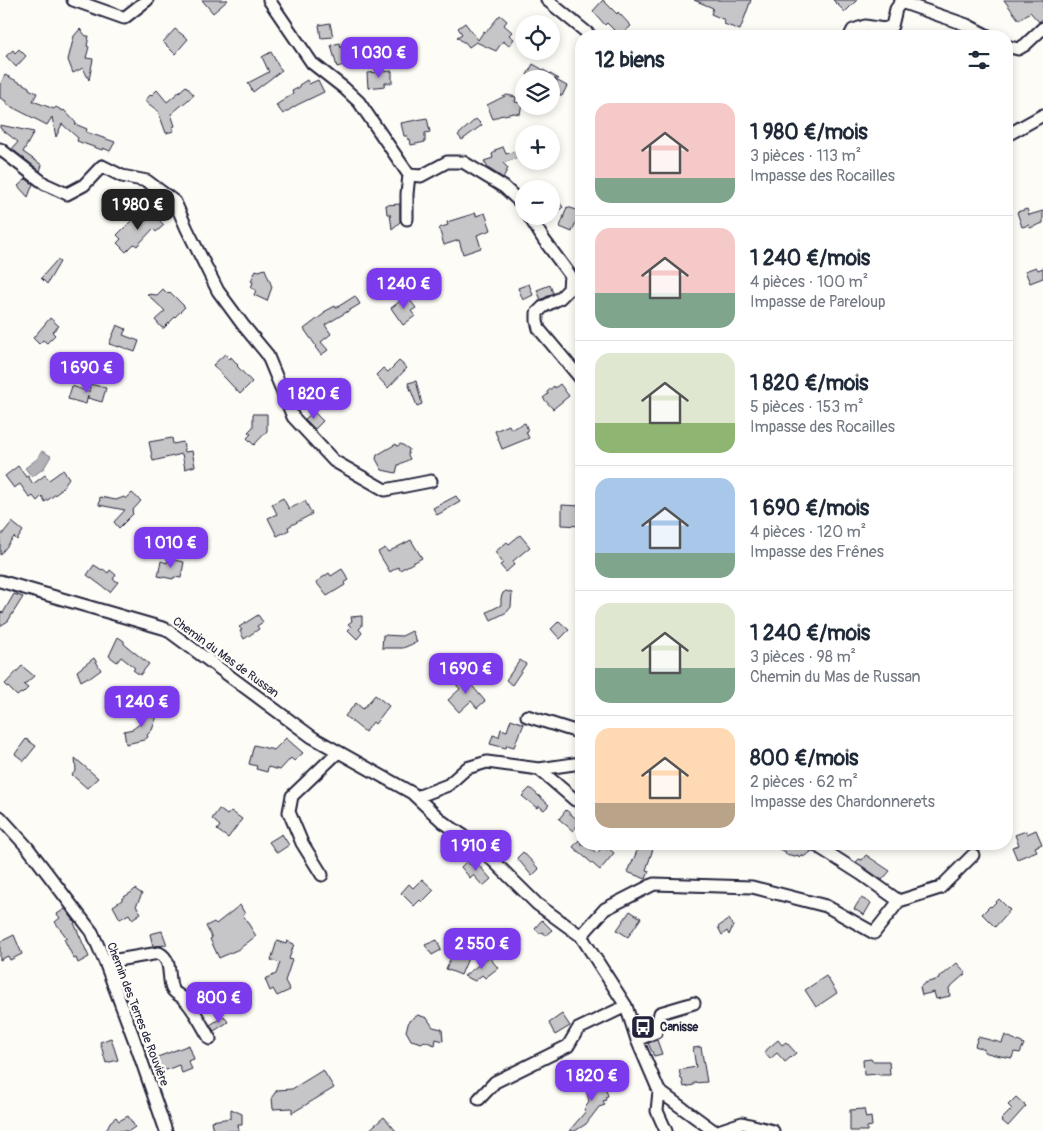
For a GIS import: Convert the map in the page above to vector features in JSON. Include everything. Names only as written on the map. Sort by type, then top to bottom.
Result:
[{"type":"street","points":[[73,0],[124,18],[147,0]]},
{"type":"street","points":[[269,0],[312,63],[359,102],[409,174],[407,218]]},
{"type":"street","points":[[547,0],[584,30]]},
{"type":"street","points":[[853,30],[864,26],[884,29],[892,26],[896,9],[901,2],[977,30]]},
{"type":"street","points":[[1013,47],[1018,48],[1025,45],[1043,28]]},
{"type":"street","points":[[1013,132],[1043,115]]},
{"type":"street","points":[[0,149],[45,184],[67,194],[84,185],[102,166],[122,176],[147,181],[175,202],[218,291],[243,326],[267,354],[293,417],[334,461],[385,490],[431,481]]},
{"type":"street","points":[[409,174],[421,176],[447,162],[463,162],[504,187],[515,197]]},
{"type":"street","points":[[535,225],[570,275],[569,289],[560,298],[543,307],[537,313],[537,321],[540,329],[575,372]]},
{"type":"street","name":"Chemin du Mas de Russan","points":[[0,580],[166,629],[312,737],[412,793],[443,822],[476,844],[537,904],[581,936]]},
{"type":"street","points":[[527,716],[575,732]]},
{"type":"street","points":[[322,875],[302,843],[289,812],[292,796],[338,752]]},
{"type":"street","points":[[416,798],[448,785],[467,768],[487,762],[539,769],[575,764]]},
{"type":"street","points":[[539,769],[575,800]]},
{"type":"street","name":"Chemin des Terres de Rouvière","points":[[0,817],[28,848],[92,932],[134,1039],[166,1131]]},
{"type":"street","points":[[823,850],[899,901]]},
{"type":"street","points":[[663,1130],[657,1111],[659,1091],[637,1040],[626,1006],[581,936],[606,909],[654,884],[752,887],[826,906],[874,932],[899,901],[940,888],[973,854]]},
{"type":"street","points":[[105,962],[159,953],[164,955],[168,962],[172,988],[189,1005],[210,1039]]},
{"type":"street","points":[[637,1040],[656,1032],[660,1013],[694,1003]]},
{"type":"street","points":[[478,1099],[495,1082],[568,1046],[578,1029],[626,1006]]},
{"type":"street","points":[[659,1091],[714,1131]]},
{"type":"street","points":[[718,1131],[742,1123],[773,1131]]},
{"type":"shaded area","points":[[42,451],[51,456],[44,468],[32,477],[25,468],[37,459]]},
{"type":"building","points":[[202,0],[228,0],[213,13]]},
{"type":"building","points":[[603,0],[631,26],[627,30],[614,30],[607,23],[605,25],[593,11]]},
{"type":"building","points":[[694,0],[751,0],[740,30],[724,24],[725,20],[711,14],[713,8]]},
{"type":"building","points":[[833,0],[857,0],[845,12]]},
{"type":"building","points":[[1004,0],[1043,0],[1043,18],[1039,22],[1030,12],[1019,20]]},
{"type":"building","points":[[500,15],[507,21],[504,25],[512,32],[509,35],[514,39],[509,46],[503,41],[496,51],[476,42],[469,47],[457,37],[462,34],[458,28],[465,23],[478,40]]},
{"type":"building","points":[[330,23],[333,37],[321,38],[319,25]]},
{"type":"building","points":[[80,29],[86,36],[89,36],[86,58],[93,59],[89,80],[83,68],[73,73],[68,60],[74,36]]},
{"type":"building","points":[[175,29],[188,39],[175,54],[163,42]]},
{"type":"building","points":[[340,43],[341,48],[351,46],[353,55],[349,57],[351,63],[337,67],[331,45]]},
{"type":"building","points":[[19,49],[26,56],[16,67],[6,56],[13,50],[15,53]]},
{"type":"building","points":[[271,52],[282,70],[253,92],[248,83],[269,72],[262,57]]},
{"type":"building","points":[[533,64],[543,70],[530,70]]},
{"type":"building","points":[[392,71],[392,83],[385,83],[385,86],[368,88],[367,73]]},
{"type":"building","points":[[5,75],[37,93],[33,101],[54,109],[56,107],[64,110],[75,124],[87,129],[86,132],[115,142],[110,151],[77,141],[78,138],[62,124],[56,137],[52,117],[47,125],[6,104],[6,101],[0,98],[0,85]]},
{"type":"building","points":[[307,80],[309,84],[318,80],[324,92],[283,114],[276,105],[293,94],[292,91],[300,87],[299,85]]},
{"type":"building","points":[[560,82],[567,86],[562,96],[560,95]]},
{"type":"building","points":[[186,86],[194,95],[171,114],[175,126],[172,127],[174,131],[166,133],[158,111],[145,101],[157,90],[167,102]]},
{"type":"building","points":[[507,95],[515,97],[515,113],[493,119],[487,105]]},
{"type":"building","points":[[427,118],[430,132],[425,133],[425,142],[411,145],[410,139],[408,140],[407,136],[404,136],[401,123]]},
{"type":"building","points":[[476,119],[482,125],[462,140],[458,135]]},
{"type":"building","points":[[0,125],[34,132],[23,152],[42,165],[40,171],[12,149],[18,142],[0,128]]},
{"type":"building","points":[[503,147],[506,154],[515,151],[515,159],[503,163],[508,168],[503,178],[488,168],[484,161],[493,158],[492,154],[495,150]]},
{"type":"building","points":[[26,179],[33,184],[28,197],[18,186]]},
{"type":"building","points":[[400,204],[400,222],[392,229],[390,214],[387,214],[386,205]]},
{"type":"building","points":[[567,207],[575,209],[575,224],[572,232],[560,227]]},
{"type":"building","points":[[1027,209],[1029,215],[1043,211],[1043,223],[1030,228],[1029,225],[1022,227],[1017,212]]},
{"type":"building","points":[[476,213],[476,216],[485,213],[491,230],[477,235],[481,248],[463,254],[459,240],[444,245],[439,228],[448,225],[447,222]]},
{"type":"building","points":[[138,214],[146,221],[153,214],[164,225],[156,232],[153,229],[137,246],[134,244],[126,252],[117,243],[121,239],[117,235]]},
{"type":"building","points":[[57,260],[60,262],[47,284],[41,278]]},
{"type":"building","points":[[1036,267],[1038,270],[1043,268],[1043,278],[1030,283],[1025,271]]},
{"type":"building","points":[[265,269],[272,287],[267,301],[254,295],[256,290],[251,288],[253,282],[251,281],[256,270]]},
{"type":"building","points":[[529,284],[533,295],[523,300],[518,288]]},
{"type":"building","points":[[550,285],[553,293],[541,300],[537,290]]},
{"type":"building","points":[[163,289],[168,294],[170,292],[185,307],[162,328],[155,320],[165,311],[147,294],[157,295]]},
{"type":"building","points":[[355,296],[360,304],[325,325],[331,334],[321,342],[328,350],[321,355],[304,329],[324,312],[335,306],[336,308]]},
{"type":"building","points":[[407,296],[416,308],[411,311],[415,316],[403,325],[391,308]]},
{"type":"building","points":[[50,318],[59,326],[52,332],[55,335],[47,343],[43,340],[39,344],[33,338]]},
{"type":"building","points":[[117,325],[126,329],[123,335],[139,341],[135,352],[109,344]]},
{"type":"building","points":[[225,354],[230,359],[231,357],[252,382],[240,394],[213,365]]},
{"type":"building","points":[[399,361],[407,368],[388,388],[376,375],[383,368],[388,372]]},
{"type":"building","points":[[416,381],[422,404],[417,406],[408,383]]},
{"type":"building","points":[[90,384],[106,388],[102,402],[88,398],[88,395],[86,404],[68,399],[72,386],[89,392]]},
{"type":"building","points":[[560,384],[569,396],[553,409],[543,398],[554,386],[555,388]]},
{"type":"building","points":[[314,412],[323,421],[315,429],[305,419]]},
{"type":"building","points":[[253,414],[267,414],[267,431],[254,445],[247,438],[251,434],[248,432],[253,427]]},
{"type":"building","points":[[525,423],[529,438],[502,449],[495,431],[509,425],[511,429]]},
{"type":"building","points":[[172,438],[173,444],[183,442],[185,452],[192,451],[195,466],[185,469],[182,454],[153,461],[149,442]]},
{"type":"building","points":[[396,444],[397,446],[401,444],[409,449],[408,455],[410,459],[398,465],[396,473],[382,470],[376,459],[377,455]]},
{"type":"building","points":[[18,466],[33,484],[45,475],[49,480],[63,470],[69,478],[60,491],[45,502],[42,496],[37,501],[33,496],[30,498],[20,484],[14,488],[5,476]]},
{"type":"building","points":[[132,493],[141,501],[132,511],[133,514],[119,528],[114,522],[125,510],[99,505],[100,497],[116,500],[124,497],[126,499]]},
{"type":"building","points":[[456,496],[460,502],[437,515],[433,508]]},
{"type":"building","points":[[283,498],[289,509],[305,501],[312,514],[288,527],[289,530],[277,536],[268,518],[277,514],[272,504]]},
{"type":"building","points":[[562,505],[575,506],[575,526],[562,525]]},
{"type":"building","points":[[12,522],[23,531],[17,540],[14,537],[0,555],[0,537]]},
{"type":"building","points":[[520,535],[530,547],[513,561],[515,564],[506,572],[500,565],[503,563],[495,552],[507,542],[509,544]]},
{"type":"building","points":[[411,540],[422,558],[400,570],[398,567],[390,572],[378,552],[385,548],[388,552]]},
{"type":"building","points":[[168,559],[184,562],[181,578],[174,577],[173,579],[158,576],[161,561],[167,563]]},
{"type":"building","points":[[94,565],[108,573],[110,570],[116,575],[113,579],[118,582],[110,592],[87,575]]},
{"type":"building","points":[[342,569],[349,580],[344,583],[345,585],[327,596],[316,582],[329,573],[331,576]]},
{"type":"building","points":[[506,591],[512,593],[511,607],[507,612],[491,620],[487,612],[501,605],[501,598]]},
{"type":"building","points":[[14,594],[23,597],[8,621],[0,626],[0,612],[3,613]]},
{"type":"building","points":[[258,615],[263,622],[257,626],[259,629],[244,639],[240,631],[242,630],[239,627]]},
{"type":"building","points":[[362,616],[362,626],[359,629],[362,633],[357,639],[348,630],[351,627],[348,624],[352,621],[351,617]]},
{"type":"building","points":[[559,621],[569,630],[560,639],[551,629]]},
{"type":"building","points":[[412,631],[417,642],[403,648],[382,648],[383,635],[402,636]]},
{"type":"building","points":[[118,637],[149,664],[140,675],[133,670],[135,668],[121,657],[117,662],[109,656]]},
{"type":"building","points":[[94,658],[101,670],[90,678],[88,677],[81,681],[77,671]]},
{"type":"building","points":[[520,660],[526,664],[512,685],[506,680]]},
{"type":"building","points":[[22,666],[34,676],[24,685],[28,688],[17,696],[5,684]]},
{"type":"building","points":[[463,675],[485,701],[477,708],[471,701],[459,712],[448,700],[460,689],[455,683]]},
{"type":"building","points":[[375,695],[389,706],[375,724],[373,722],[365,732],[345,716],[356,703],[363,709]]},
{"type":"building","points":[[145,710],[158,713],[152,730],[144,740],[126,744],[124,731],[133,729],[141,723]]},
{"type":"building","points":[[511,719],[524,724],[514,747],[507,745],[506,748],[490,744],[493,735],[499,737],[501,729],[507,731]]},
{"type":"building","points":[[286,738],[303,753],[294,761],[291,758],[280,770],[268,767],[267,772],[256,769],[257,766],[249,764],[254,745],[274,750]]},
{"type":"building","points":[[26,739],[36,746],[24,761],[15,754]]},
{"type":"building","points":[[75,758],[98,778],[87,788],[72,775],[76,770]]},
{"type":"building","points":[[530,788],[549,805],[544,810],[539,806],[537,808],[522,796]]},
{"type":"building","points":[[219,809],[227,815],[231,811],[242,819],[228,838],[217,830],[220,826],[212,819]]},
{"type":"building","points":[[566,810],[575,818],[575,828],[573,831],[559,819]]},
{"type":"building","points":[[1036,830],[1042,844],[1035,847],[1037,851],[1017,859],[1013,849],[1013,847],[1019,845],[1015,835],[1026,831],[1027,834]]},
{"type":"building","points":[[282,834],[289,845],[277,853],[269,842]]},
{"type":"building","points":[[577,850],[593,850],[597,853],[600,850],[610,850],[614,853],[600,870]]},
{"type":"building","points":[[637,850],[653,850],[646,870],[649,871],[646,879],[627,872]]},
{"type":"building","points":[[781,850],[809,850],[811,852],[803,857],[802,855],[799,857],[798,855],[785,854],[786,852]]},
{"type":"building","points":[[523,852],[539,869],[532,876],[517,858]]},
{"type":"building","points":[[866,855],[890,871],[882,880],[856,862],[859,859],[862,860]]},
{"type":"building","points":[[467,861],[470,865],[475,861],[491,879],[483,886],[473,875],[470,878],[461,867]]},
{"type":"building","points":[[422,879],[434,890],[422,902],[420,900],[414,906],[401,893],[409,884],[413,888]]},
{"type":"building","points":[[135,889],[142,894],[136,906],[141,913],[132,919],[129,914],[120,919],[113,906]]},
{"type":"building","points":[[861,898],[871,903],[864,915],[854,909]]},
{"type":"building","points":[[999,899],[1010,910],[995,927],[982,914]]},
{"type":"building","points":[[240,905],[245,914],[243,915],[256,936],[239,949],[219,958],[206,926],[214,922],[216,924]]},
{"type":"building","points":[[65,909],[75,922],[89,957],[78,963],[64,939],[67,938],[55,922],[60,918],[57,914]]},
{"type":"building","points":[[630,911],[641,918],[628,937],[617,930]]},
{"type":"building","points":[[729,919],[733,926],[729,935],[727,931],[722,935],[718,927]]},
{"type":"building","points":[[542,920],[552,930],[546,935],[542,932],[540,934],[535,928]]},
{"type":"building","points":[[162,931],[167,945],[153,946],[150,934]]},
{"type":"building","points":[[14,935],[22,954],[10,960],[8,956],[0,960],[0,942]]},
{"type":"building","points":[[437,940],[441,950],[432,955],[425,945]]},
{"type":"building","points":[[277,941],[286,944],[287,941],[294,944],[289,959],[292,960],[285,981],[290,990],[277,996],[273,989],[270,991],[265,979],[276,974],[280,963],[271,960]]},
{"type":"building","points":[[454,950],[469,956],[461,975],[446,969]]},
{"type":"building","points":[[489,957],[498,968],[485,978],[482,975],[475,981],[464,976]]},
{"type":"building","points":[[957,963],[966,973],[949,988],[950,996],[936,999],[934,992],[922,995],[920,987],[925,983],[939,979],[939,976]]},
{"type":"building","points":[[826,976],[837,993],[816,1007],[805,990]]},
{"type":"building","points":[[562,1014],[570,1026],[555,1035],[549,1023]]},
{"type":"building","points":[[418,1015],[427,1018],[433,1027],[442,1029],[443,1041],[436,1039],[435,1045],[424,1041],[422,1043],[411,1040],[406,1031],[409,1021]]},
{"type":"building","points":[[224,1016],[228,1022],[214,1031],[210,1025]]},
{"type":"building","points":[[1005,1035],[1024,1044],[1020,1053],[1014,1052],[1012,1058],[984,1052],[984,1049],[975,1046],[978,1037],[1002,1043]]},
{"type":"building","points":[[111,1038],[118,1060],[106,1063],[100,1042]]},
{"type":"building","points":[[657,1040],[662,1054],[654,1056],[648,1043]]},
{"type":"building","points":[[778,1040],[782,1045],[786,1042],[796,1053],[785,1062],[777,1053],[770,1059],[764,1052]]},
{"type":"building","points":[[189,1045],[194,1059],[188,1061],[192,1069],[182,1073],[179,1065],[161,1072],[155,1058]]},
{"type":"building","points":[[701,1047],[707,1082],[694,1083],[694,1085],[684,1087],[679,1070],[696,1067],[693,1048]]},
{"type":"building","points":[[871,1059],[872,1061],[889,1061],[890,1075],[864,1075],[863,1060]]},
{"type":"building","points":[[323,1070],[334,1088],[292,1113],[292,1108],[273,1109],[272,1097],[277,1090],[292,1089]]},
{"type":"building","points":[[600,1078],[608,1096],[603,1101],[605,1105],[599,1107],[586,1124],[575,1131],[569,1131],[586,1111],[584,1110],[589,1101],[584,1082]]},
{"type":"building","points":[[1016,1097],[1026,1106],[1008,1126],[1001,1120],[1012,1109],[1008,1105]]},
{"type":"building","points":[[231,1109],[242,1114],[242,1125],[238,1125],[239,1131],[213,1131],[211,1121],[231,1118]]},
{"type":"building","points":[[864,1109],[866,1118],[871,1117],[872,1126],[867,1127],[867,1131],[850,1131],[850,1110]]},
{"type":"building","points":[[128,1116],[135,1127],[129,1131],[106,1131],[110,1122],[116,1117],[119,1121]]},
{"type":"building","points":[[384,1117],[396,1131],[368,1131]]},
{"type":"place","name":"Canisse","points":[[643,1027]]}]
